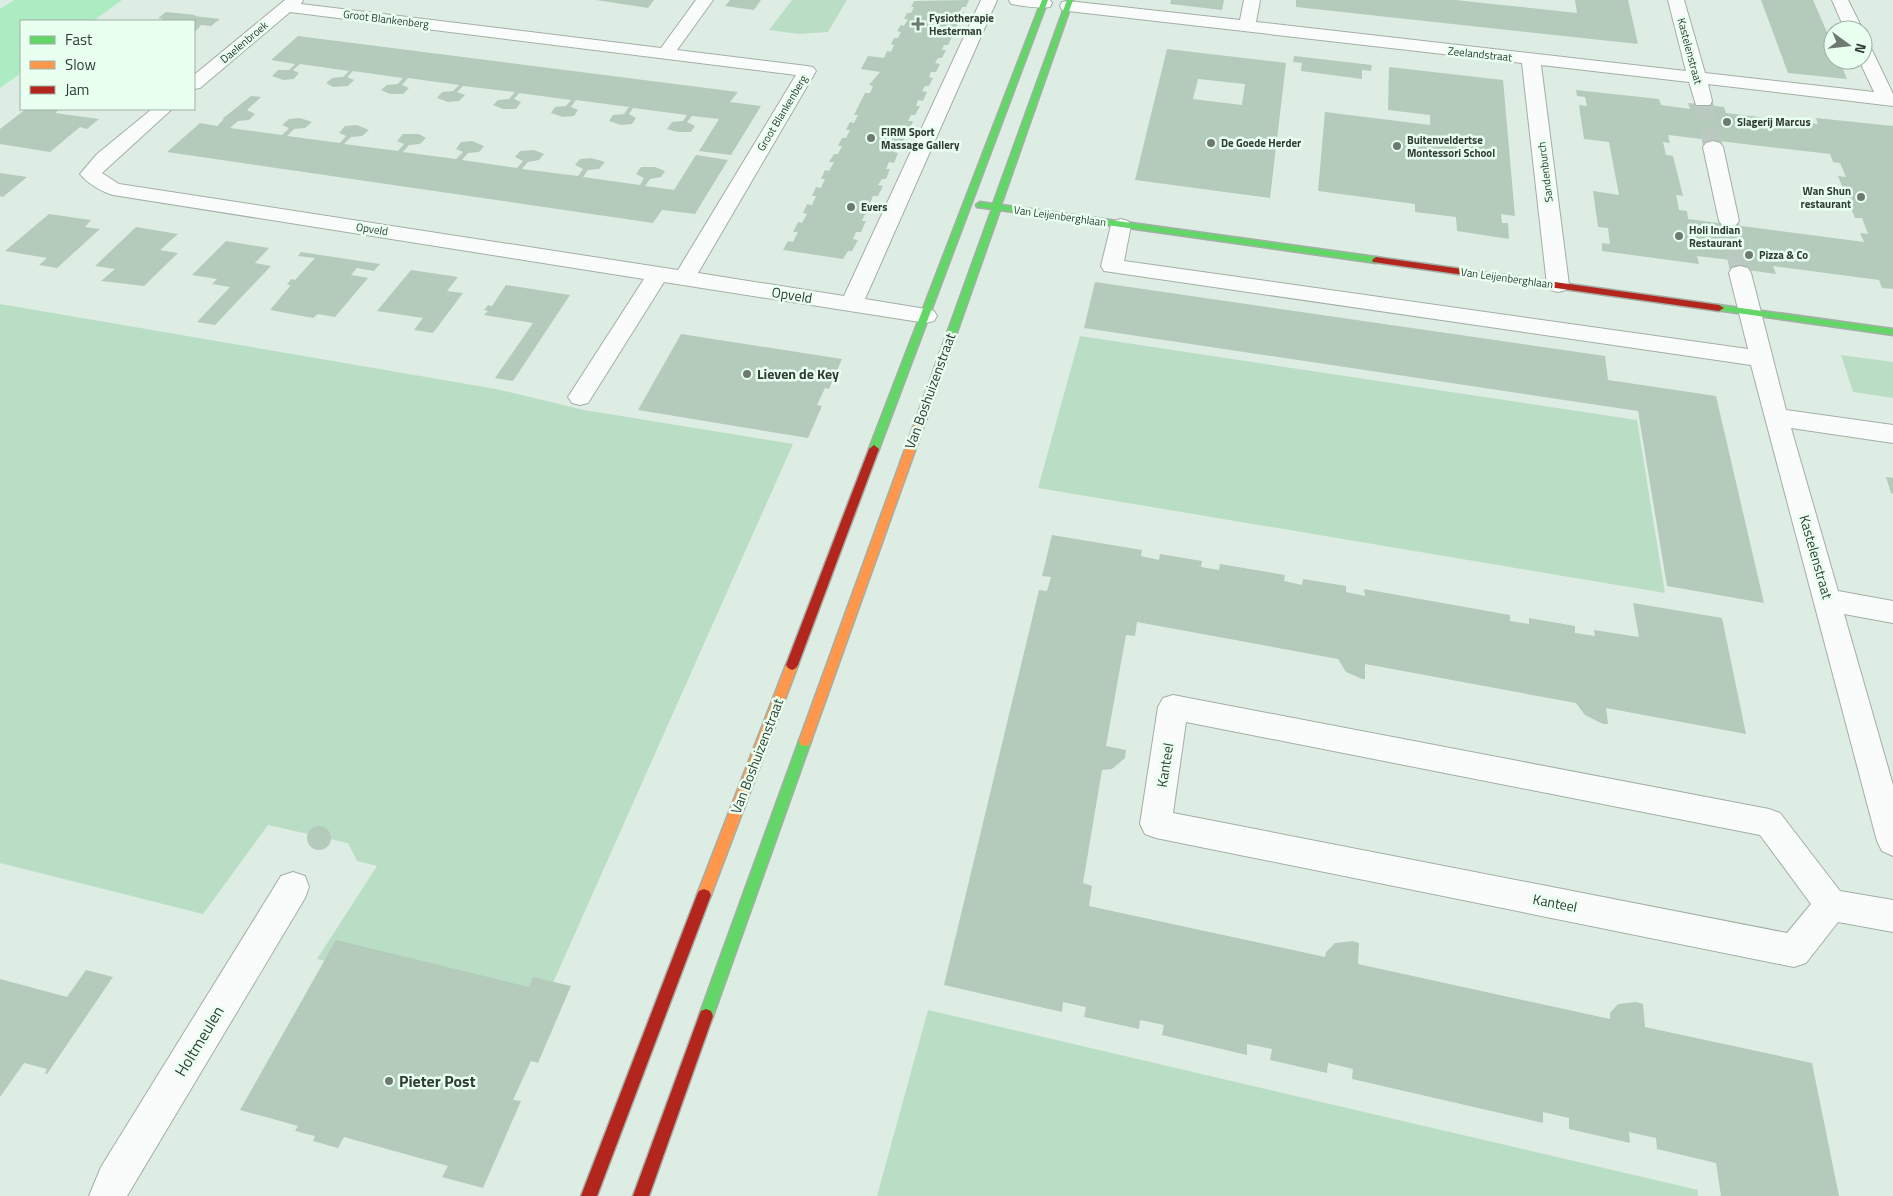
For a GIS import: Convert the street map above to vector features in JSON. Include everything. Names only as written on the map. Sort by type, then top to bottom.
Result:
[{"type":"street","points":[[665,54],[705,0]]},
{"type":"street","points":[[851,305],[989,0]]},
{"type":"street","points":[[1017,0],[1069,3]]},
{"type":"street","points":[[1247,28],[1252,0]]},
{"type":"street","name":"Kastelenstraat","points":[[1676,0],[1703,102]]},
{"type":"street","points":[[1840,0],[1849,20]]},
{"type":"street","name":"Van Boshuizenstraat","points":[[641,1196],[941,319],[968,204],[1044,2]]},
{"type":"street","name":"Van Boshuizenstraat","points":[[589,1196],[941,319],[998,207],[1069,3]]},
{"type":"street","name":"Zeelandstraat","points":[[1069,3],[1247,28],[1889,100]]},
{"type":"street","name":"Groot Blankenberg","points":[[291,4],[807,71],[684,278]]},
{"type":"street","name":"Daelenbroek","points":[[195,83],[291,4]]},
{"type":"street","name":"Sandenburch","points":[[1532,60],[1558,285]]},
{"type":"street","points":[[1873,69],[1889,100]]},
{"type":"street","name":"Opveld","points":[[162,110],[104,158],[90,174],[113,189],[941,319]]},
{"type":"street","points":[[1713,147],[1729,221]]},
{"type":"street","points":[[968,204],[998,207]]},
{"type":"street","name":"Van Leijenberghlaan","points":[[998,207],[1749,310],[1893,332]]},
{"type":"street","name":"Van Leijenberghlaan","points":[[1122,225],[1112,266],[1762,359]]},
{"type":"street","name":"Kastelenstraat","points":[[1740,273],[1776,417],[1893,841]]},
{"type":"street","points":[[580,397],[658,274]]},
{"type":"street","points":[[1776,417],[1893,434]]},
{"type":"street","points":[[1828,600],[1893,612]]},
{"type":"street","name":"Kanteel","points":[[1173,707],[1769,823],[1831,905],[1794,951],[1156,824],[1173,707]]},
{"type":"street","name":"Holtmeulen","points":[[108,1196],[114,1180],[293,887]]},
{"type":"street","points":[[1831,905],[1893,916]]},
{"type":"shaded area","points":[[14,0],[122,0],[94,20],[20,20],[20,74],[0,88],[0,9]]},
{"type":"shaded area","points":[[792,0],[847,0],[828,32],[799,34],[769,30]]},
{"type":"shaded area","points":[[0,304],[496,389],[584,410],[793,444],[540,1012],[317,959],[377,866],[357,861],[348,843],[268,825],[203,914],[0,863]]},
{"type":"shaded area","points":[[1080,336],[1637,420],[1665,593],[1038,488]]},
{"type":"shaded area","points":[[1841,355],[1893,362],[1893,398],[1853,392]]},
{"type":"shaded area","points":[[928,1010],[1698,1190],[1698,1196],[877,1196]]},
{"type":"building","points":[[596,0],[654,0],[648,8]]},
{"type":"building","points":[[730,0],[761,0],[754,10],[725,6]]},
{"type":"building","points":[[969,0],[966,7],[962,7],[960,12],[964,12],[960,19],[956,19],[954,24],[958,24],[954,32],[950,32],[948,37],[952,37],[948,45],[944,45],[942,50],[946,50],[942,58],[938,58],[935,63],[940,64],[936,72],[931,72],[929,77],[933,78],[929,86],[925,86],[922,91],[927,92],[923,101],[918,100],[916,106],[920,106],[915,115],[911,115],[908,121],[913,121],[909,131],[904,130],[901,136],[905,137],[901,146],[897,146],[894,152],[898,153],[894,163],[889,162],[886,169],[890,169],[886,179],[882,179],[878,185],[883,186],[878,196],[873,196],[870,203],[874,203],[869,214],[865,214],[862,221],[866,221],[861,232],[856,232],[853,239],[858,240],[852,251],[848,251],[843,259],[783,250],[788,241],[793,242],[798,232],[793,232],[798,222],[802,223],[807,214],[803,213],[807,204],[812,205],[816,196],[812,196],[816,187],[821,188],[825,179],[821,179],[825,170],[829,171],[834,162],[829,162],[834,154],[838,154],[842,146],[838,146],[842,138],[846,138],[850,130],[846,130],[850,122],[854,123],[858,115],[854,115],[865,93],[870,93],[873,86],[869,85],[880,72],[861,69],[868,56],[884,58],[887,51],[891,52],[894,45],[891,44],[894,38],[898,38],[901,32],[897,31],[901,25],[904,26],[908,19],[904,19],[907,13],[911,13],[914,1]]},
{"type":"building","points":[[1171,0],[1224,0],[1222,10],[1170,4]]},
{"type":"building","points":[[1296,0],[1455,0],[1577,13],[1575,0],[1628,0],[1638,44],[1296,7]]},
{"type":"building","points":[[1761,0],[1813,0],[1823,23],[1823,70],[1843,70],[1847,79],[1788,73]]},
{"type":"building","points":[[166,12],[220,19],[211,26],[201,25],[195,32],[195,20],[162,20],[163,19],[158,18]]},
{"type":"building","points":[[298,36],[738,92],[730,102],[761,106],[731,155],[699,151],[719,119],[692,116],[687,122],[695,126],[691,132],[678,132],[667,129],[672,122],[683,121],[687,115],[633,108],[629,114],[636,118],[632,124],[621,125],[609,121],[613,115],[624,114],[629,107],[576,100],[571,107],[578,110],[574,116],[563,117],[551,113],[555,107],[566,106],[571,100],[519,93],[514,99],[521,102],[516,109],[503,109],[493,105],[498,100],[509,99],[515,92],[463,86],[457,92],[465,95],[459,101],[448,102],[437,98],[442,92],[453,91],[459,85],[408,78],[402,85],[409,88],[403,94],[390,94],[381,90],[387,85],[398,84],[403,78],[353,71],[347,77],[354,80],[348,86],[333,87],[326,83],[332,78],[343,77],[349,71],[300,64],[293,70],[299,73],[294,79],[283,80],[272,76],[278,70],[289,70],[295,64],[271,60]]},
{"type":"building","name":"De Goede Herder","points":[[1167,49],[1286,63],[1270,198],[1135,180]],"holes":[[[1198,79],[1245,84],[1242,105],[1193,99]]]},
{"type":"building","points":[[1294,56],[1372,65],[1371,71],[1362,70],[1362,79],[1301,71],[1302,63],[1293,62]]},
{"type":"building","points":[[1389,67],[1503,80],[1515,216],[1501,214],[1502,223],[1508,223],[1509,239],[1457,231],[1456,217],[1415,212],[1415,204],[1318,191],[1325,112],[1430,125],[1430,115],[1388,110]]},
{"type":"building","points":[[1576,90],[1659,99],[1661,105],[1690,109],[1688,103],[1724,107],[1726,113],[1818,124],[1816,118],[1893,126],[1893,289],[1882,288],[1879,280],[1773,266],[1776,274],[1733,268],[1731,260],[1697,256],[1699,264],[1602,251],[1602,243],[1610,244],[1608,228],[1598,227],[1593,191],[1619,195],[1609,142],[1584,139],[1579,105],[1587,106],[1585,97],[1577,96]],"holes":[[[1668,135],[1830,154],[1833,162],[1840,163],[1846,177],[1838,176],[1855,218],[1862,218],[1868,234],[1860,233],[1864,242],[1688,219],[1687,211],[1679,210],[1676,195],[1683,196],[1673,156],[1666,155],[1663,142],[1670,143]]]},
{"type":"building","points":[[251,96],[261,97],[247,110],[255,114],[249,120],[238,121],[230,128],[282,135],[289,128],[282,125],[289,119],[300,118],[312,122],[305,128],[294,129],[287,136],[340,143],[346,136],[339,133],[345,126],[357,125],[369,130],[362,136],[351,137],[344,144],[398,151],[404,144],[397,141],[403,134],[419,134],[426,138],[420,144],[409,145],[403,152],[456,159],[463,152],[456,149],[461,142],[472,141],[484,146],[479,152],[468,153],[462,160],[517,168],[523,161],[515,157],[520,151],[534,150],[544,154],[539,160],[528,162],[522,169],[578,176],[583,169],[575,165],[580,159],[591,158],[605,162],[599,169],[588,170],[583,177],[640,185],[644,178],[636,174],[641,167],[655,167],[665,171],[661,177],[650,179],[645,186],[674,190],[696,155],[728,160],[695,214],[662,210],[653,223],[167,152],[200,123],[217,126],[224,119],[222,119]]},
{"type":"building","points":[[25,110],[59,110],[55,113],[99,119],[87,129],[80,127],[50,152],[0,144],[0,129]]},
{"type":"building","points":[[0,173],[27,177],[3,197],[0,196]]},
{"type":"building","points":[[49,214],[91,220],[85,227],[100,229],[57,268],[39,265],[47,258],[5,251]]},
{"type":"building","points":[[136,227],[178,234],[160,250],[178,253],[144,286],[101,281],[115,269],[95,266]]},
{"type":"building","points":[[226,241],[269,248],[255,263],[271,266],[215,325],[197,322],[230,287],[212,284],[217,279],[192,275]]},
{"type":"building","points":[[301,252],[380,264],[374,271],[357,268],[351,275],[368,278],[335,317],[318,314],[313,318],[270,310],[291,285],[287,285],[291,279],[295,280],[315,258],[298,256]]},
{"type":"building","points":[[411,270],[458,277],[447,291],[463,293],[433,333],[414,330],[423,318],[377,311]]},
{"type":"building","points":[[1095,282],[1605,356],[1608,380],[1716,396],[1764,603],[1667,586],[1638,411],[1084,328]]},
{"type":"building","points":[[506,285],[570,295],[513,381],[495,378],[533,323],[484,315],[488,311],[484,310],[488,305],[492,306]]},
{"type":"building","name":"Lieven de Key","points":[[681,334],[842,359],[829,389],[825,388],[817,405],[822,406],[808,438],[638,410]]},
{"type":"building","points":[[1886,477],[1893,478],[1893,494],[1891,493]]},
{"type":"building","points":[[1052,535],[1142,550],[1141,556],[1159,560],[1160,554],[1202,561],[1201,567],[1219,570],[1220,564],[1285,575],[1284,581],[1302,585],[1303,579],[1346,586],[1346,592],[1365,596],[1364,589],[1510,615],[1510,621],[1529,624],[1529,618],[1575,626],[1575,633],[1595,636],[1594,630],[1639,637],[1633,603],[1722,618],[1746,734],[1606,708],[1608,724],[1603,724],[1585,715],[1576,703],[1365,664],[1365,679],[1362,679],[1346,672],[1338,659],[1137,622],[1135,636],[1126,635],[1106,746],[1126,750],[1125,758],[1112,769],[1102,770],[1083,883],[1092,886],[1089,906],[1325,957],[1326,952],[1335,943],[1353,941],[1359,943],[1358,964],[1610,1019],[1610,1013],[1618,1004],[1636,1002],[1643,1004],[1645,1027],[1812,1063],[1839,1196],[1721,1196],[1716,1163],[1657,1149],[1656,1138],[1629,1132],[1630,1143],[1569,1129],[1569,1118],[1543,1112],[1543,1123],[1352,1079],[1353,1069],[1328,1063],[1327,1073],[1270,1060],[1272,1049],[1247,1044],[1247,1055],[1162,1035],[1164,1025],[1140,1020],[1139,1029],[1084,1017],[1086,1007],[1063,1002],[1062,1012],[944,985],[1039,590],[1047,591],[1051,577],[1042,576]]},
{"type":"building","points":[[319,826],[327,830],[331,838],[327,846],[319,850],[311,846],[307,838],[311,830]]},
{"type":"building","name":"Pieter Post","points":[[336,940],[529,987],[533,977],[571,986],[538,1063],[531,1061],[513,1100],[521,1101],[483,1188],[442,1177],[448,1166],[344,1137],[338,1148],[313,1141],[315,1136],[295,1131],[298,1126],[240,1110]]},
{"type":"building","points":[[86,970],[113,977],[47,1074],[45,1073],[47,1069],[24,1063],[0,1097],[0,979],[67,997]]},
{"type":"tunnel","points":[[1703,101],[1713,147]]},
{"type":"tunnel","points":[[1729,221],[1740,273]]},
{"type":"traffic: fast","points":[[874,449],[1045,0]]},
{"type":"traffic: fast","points":[[932,389],[1070,0]]},
{"type":"traffic: fast","points":[[980,205],[1376,260]]},
{"type":"traffic: fast","points":[[1719,308],[1893,332]]},
{"type":"traffic: fast","points":[[706,1016],[805,741]]},
{"type":"traffic: slow","points":[[805,741],[932,389]]},
{"type":"traffic: slow","points":[[704,895],[792,665]]},
{"type":"traffic: jam","points":[[1376,260],[1719,308]]},
{"type":"traffic: jam","points":[[792,665],[874,449]]},
{"type":"traffic: jam","points":[[589,1196],[704,895]]},
{"type":"traffic: jam","points":[[641,1196],[706,1016]]},
{"type":"place","name":"Fysiotherapie Hesterman","points":[[918,24]]},
{"type":"place","name":"Slagerij Marcus","points":[[1727,122]]},
{"type":"place","name":"FIRM Sport Massage Gallery","points":[[871,138]]},
{"type":"place","name":"De Goede Herder","points":[[1211,143]]},
{"type":"place","name":"Buitenveldertse Montessori School","points":[[1397,146]]},
{"type":"place","name":"Wan Shun restaurant","points":[[1861,197]]},
{"type":"place","name":"Evers","points":[[851,207]]},
{"type":"place","name":"Holi Indian Restaurant","points":[[1679,236]]},
{"type":"place","name":"Pizza & Co","points":[[1749,255]]},
{"type":"place","name":"Lieven de Key","points":[[747,374]]},
{"type":"place","name":"Pieter Post","points":[[389,1081]]}]
